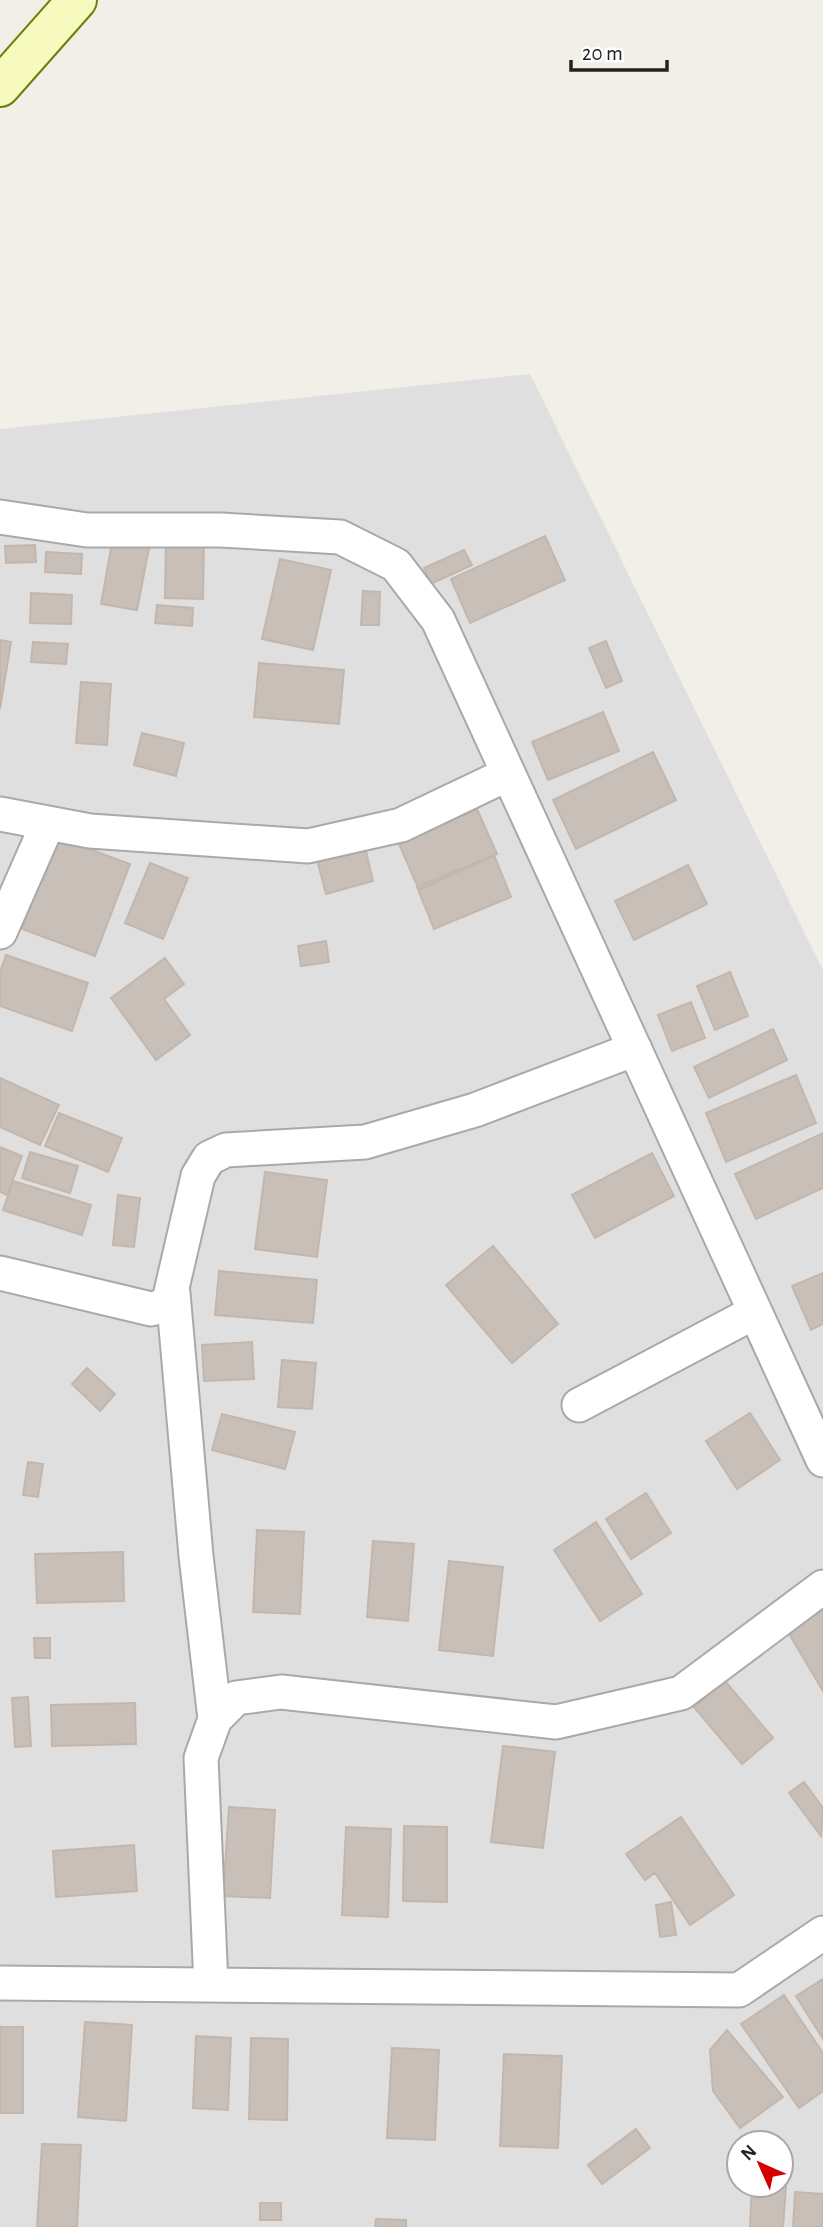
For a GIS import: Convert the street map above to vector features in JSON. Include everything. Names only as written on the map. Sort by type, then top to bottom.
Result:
[{"type":"street","points":[[0,87],[77,0]]},
{"type":"street","points":[[0,517],[87,530],[221,530],[340,537],[396,565],[438,620],[823,1460]]},
{"type":"street","points":[[0,814],[90,831],[308,846],[401,825],[508,774]]},
{"type":"street","points":[[0,932],[48,823]]},
{"type":"street","points":[[0,1273],[152,1309],[168,1304],[173,1293],[198,1176],[209,1158],[226,1150],[365,1142],[475,1110],[635,1049]]},
{"type":"street","points":[[173,1293],[196,1556],[215,1719],[201,1758],[211,1985]]},
{"type":"street","points":[[579,1405],[755,1312]]},
{"type":"street","points":[[215,1719],[236,1699],[281,1692],[556,1722],[681,1693],[823,1587]]},
{"type":"street","points":[[0,1983],[739,1990],[823,1933]]},
{"type":"shaded area","points":[[530,374],[823,970],[823,2227],[0,2227],[0,429]]},
{"type":"building","points":[[545,536],[565,580],[470,623],[451,579]]},
{"type":"building","points":[[113,537],[150,543],[137,610],[101,604]]},
{"type":"building","points":[[166,540],[204,540],[203,599],[165,598]]},
{"type":"building","points":[[35,545],[36,562],[6,563],[5,546]]},
{"type":"building","points":[[464,550],[472,565],[431,584],[424,568]]},
{"type":"building","points":[[46,552],[82,554],[81,574],[45,572]]},
{"type":"building","points":[[280,559],[331,570],[313,650],[262,639]]},
{"type":"building","points":[[363,591],[380,592],[379,625],[361,625]]},
{"type":"building","points":[[31,593],[72,595],[71,624],[30,623]]},
{"type":"building","points":[[157,605],[193,608],[192,626],[155,623]]},
{"type":"building","points":[[0,640],[11,642],[0,709]]},
{"type":"building","points":[[606,641],[622,681],[606,688],[589,648]]},
{"type":"building","points":[[33,642],[68,644],[66,664],[31,662]]},
{"type":"building","points":[[259,663],[344,670],[339,724],[254,717]]},
{"type":"building","points":[[81,682],[111,684],[107,745],[76,743]]},
{"type":"building","points":[[603,712],[619,751],[548,780],[532,742]]},
{"type":"building","points":[[142,733],[184,743],[176,776],[134,765]]},
{"type":"building","points":[[653,752],[676,800],[576,849],[553,800]]},
{"type":"building","points":[[477,809],[497,854],[419,890],[399,844]]},
{"type":"building","points":[[57,837],[130,864],[95,956],[22,929]]},
{"type":"building","points":[[364,843],[373,881],[326,894],[316,856]]},
{"type":"building","points":[[494,855],[511,897],[434,929],[417,887]]},
{"type":"building","points":[[150,863],[188,878],[163,939],[125,923]]},
{"type":"building","points":[[688,865],[707,904],[634,940],[615,901]]},
{"type":"building","points":[[326,941],[329,962],[301,966],[298,946]]},
{"type":"building","points":[[6,955],[88,983],[72,1031],[0,1006],[0,972]]},
{"type":"building","points":[[165,958],[184,984],[164,999],[190,1035],[156,1060],[111,998]]},
{"type":"building","points":[[730,972],[748,1016],[715,1030],[697,986]]},
{"type":"building","points":[[691,1002],[705,1038],[672,1051],[658,1015]]},
{"type":"building","points":[[773,1029],[787,1060],[709,1098],[694,1067]]},
{"type":"building","points":[[796,1075],[816,1123],[726,1162],[706,1113]]},
{"type":"building","points":[[0,1078],[59,1105],[40,1145],[0,1127]]},
{"type":"building","points":[[59,1113],[122,1138],[108,1172],[45,1146]]},
{"type":"building","points":[[823,1133],[823,1188],[756,1219],[735,1174]]},
{"type":"building","points":[[0,1147],[22,1156],[7,1195],[0,1192]]},
{"type":"building","points":[[30,1152],[78,1166],[70,1193],[22,1178]]},
{"type":"building","points":[[652,1153],[674,1196],[595,1238],[572,1195]]},
{"type":"building","points":[[265,1172],[327,1180],[317,1257],[255,1249]]},
{"type":"building","points":[[13,1181],[91,1205],[82,1235],[3,1210]]},
{"type":"building","points":[[118,1195],[140,1198],[134,1247],[113,1245]]},
{"type":"building","points":[[493,1246],[558,1324],[512,1363],[446,1285]]},
{"type":"building","points":[[219,1271],[317,1280],[313,1323],[215,1315]]},
{"type":"building","points":[[823,1273],[823,1324],[811,1330],[792,1286]]},
{"type":"building","points":[[252,1342],[254,1379],[204,1381],[202,1345]]},
{"type":"building","points":[[282,1360],[316,1363],[312,1409],[278,1407]]},
{"type":"building","points":[[87,1368],[115,1394],[100,1411],[72,1384]]},
{"type":"building","points":[[750,1413],[780,1460],[737,1489],[706,1441]]},
{"type":"building","points":[[222,1414],[295,1432],[285,1469],[212,1450]]},
{"type":"building","points":[[28,1462],[43,1464],[38,1497],[23,1495]]},
{"type":"building","points":[[646,1493],[671,1533],[631,1559],[606,1519]]},
{"type":"building","points":[[596,1522],[642,1594],[600,1621],[554,1550]]},
{"type":"building","points":[[257,1530],[304,1532],[300,1614],[253,1612]]},
{"type":"building","points":[[373,1541],[414,1544],[408,1621],[367,1617]]},
{"type":"building","points":[[123,1552],[124,1601],[37,1603],[35,1554]]},
{"type":"building","points":[[449,1561],[503,1567],[493,1656],[439,1650]]},
{"type":"building","points":[[823,1610],[823,1691],[788,1632]]},
{"type":"building","points":[[34,1638],[50,1638],[50,1658],[35,1658]]},
{"type":"building","points":[[725,1681],[773,1738],[742,1764],[694,1707]]},
{"type":"building","points":[[28,1697],[31,1746],[15,1747],[12,1698]]},
{"type":"building","points":[[135,1703],[136,1744],[52,1746],[51,1705]]},
{"type":"building","points":[[503,1746],[555,1752],[543,1848],[491,1842]]},
{"type":"building","points":[[804,1782],[823,1808],[821,1836],[789,1793]]},
{"type":"building","points":[[229,1807],[275,1810],[270,1898],[223,1896]]},
{"type":"building","points":[[681,1817],[734,1895],[690,1925],[655,1873],[645,1880],[626,1854]]},
{"type":"building","points":[[404,1826],[447,1827],[447,1902],[403,1901]]},
{"type":"building","points":[[346,1827],[391,1829],[388,1917],[342,1915]]},
{"type":"building","points":[[134,1845],[137,1891],[56,1897],[53,1851]]},
{"type":"building","points":[[671,1902],[676,1935],[660,1937],[656,1905]]},
{"type":"building","points":[[823,1979],[823,2039],[796,1996]]},
{"type":"building","points":[[784,1995],[823,2053],[823,2091],[799,2108],[741,2024]]},
{"type":"building","points":[[85,2022],[132,2025],[126,2121],[78,2117]]},
{"type":"building","points":[[0,2027],[23,2027],[23,2113],[0,2113]]},
{"type":"building","points":[[727,2030],[783,2097],[740,2128],[713,2091],[710,2050]]},
{"type":"building","points":[[196,2036],[231,2038],[228,2110],[193,2108]]},
{"type":"building","points":[[251,2038],[288,2039],[287,2120],[249,2119]]},
{"type":"building","points":[[392,2048],[439,2050],[435,2140],[387,2138]]},
{"type":"building","points":[[504,2054],[562,2056],[558,2148],[500,2146]]},
{"type":"building","points":[[636,2129],[650,2148],[602,2184],[588,2165]]},
{"type":"building","points":[[42,2144],[81,2145],[77,2227],[37,2227]]},
{"type":"building","points":[[795,2192],[823,2194],[823,2227],[793,2227]]},
{"type":"building","points":[[751,2199],[785,2199],[783,2227],[750,2227]]},
{"type":"building","points":[[260,2203],[281,2203],[281,2220],[260,2220]]},
{"type":"building","points":[[376,2219],[406,2220],[406,2227],[375,2227]]}]
